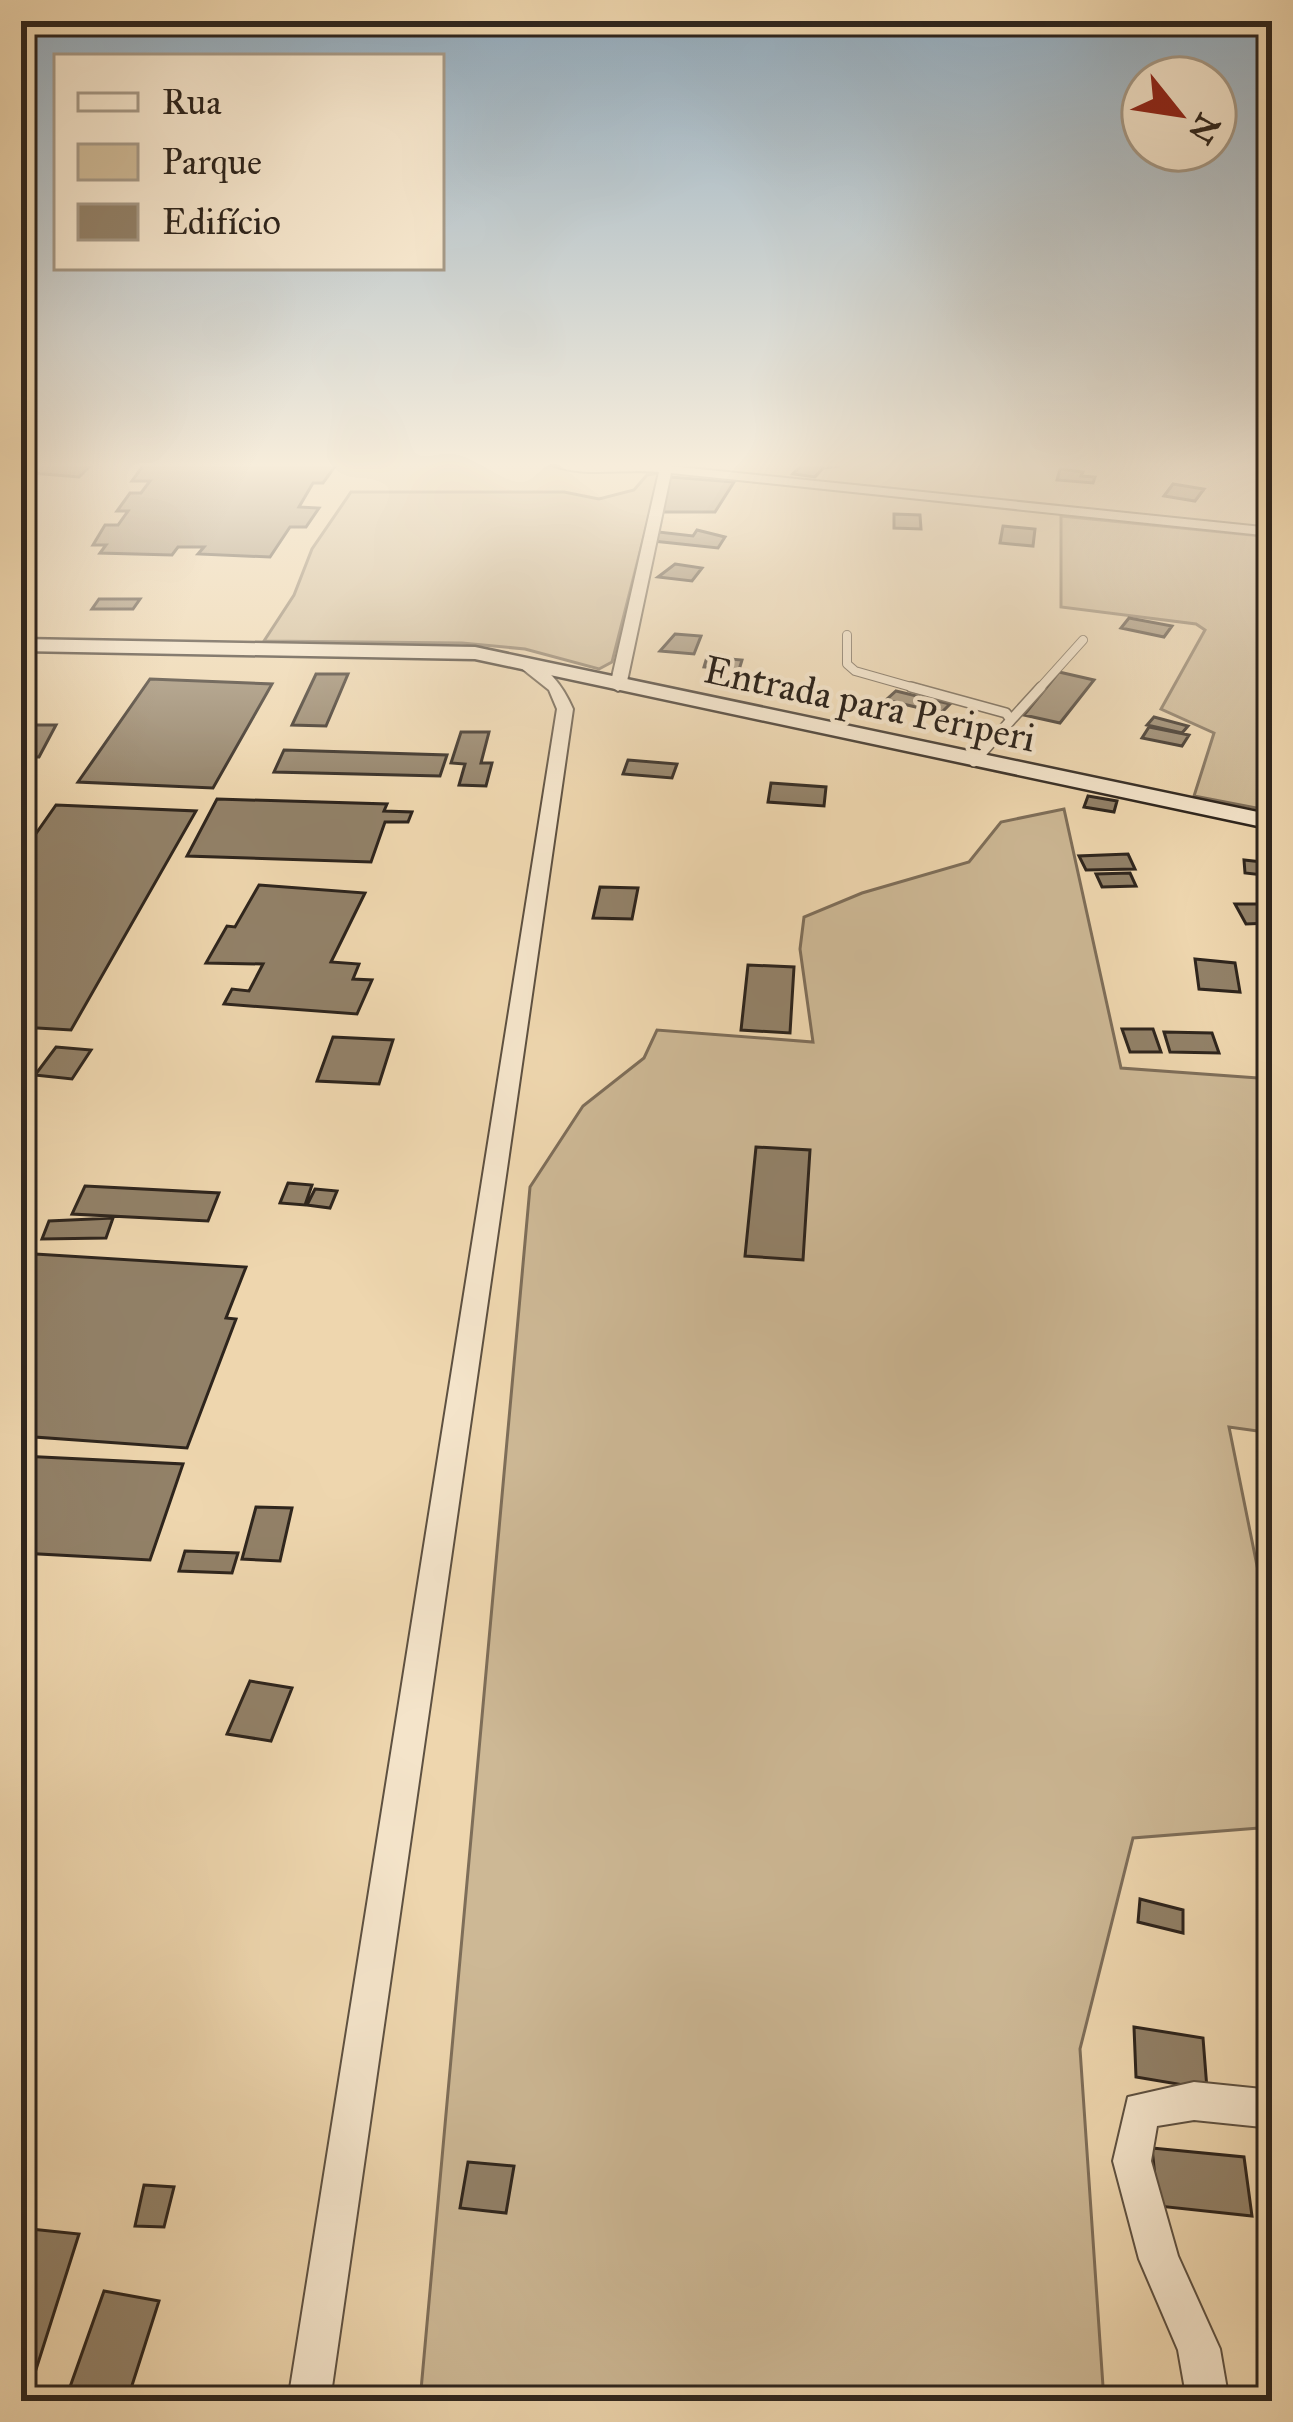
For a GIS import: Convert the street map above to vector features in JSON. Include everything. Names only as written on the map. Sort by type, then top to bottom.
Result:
[{"type":"main road","name":"Entrada para Periperi","points":[[21,645],[452,650],[1272,823]]},
{"type":"street","points":[[618,686],[642,576]]},
{"type":"street","points":[[309,2401],[565,709],[556,688],[526,664]]},
{"type":"street","points":[[1208,2401],[1199,2349],[1160,2258],[1132,2161],[1142,2110],[1194,2101],[1272,2109]]},
{"type":"lane","points":[[847,635],[847,664],[855,671],[994,709],[1012,720]]},
{"type":"lane","points":[[974,762],[1083,640]]},
{"type":"green space","points":[[301,576],[634,576],[612,662],[599,669],[525,649],[462,643],[264,641]]},
{"type":"green space","points":[[1061,576],[1272,576],[1272,811],[1194,796],[1214,733],[1161,709],[1205,630],[1196,624],[1061,607]]},
{"type":"green space","points":[[1064,809],[1121,1068],[1272,1079],[1272,1433],[1229,1427],[1272,1640],[1272,1827],[1133,1838],[1080,2049],[1104,2401],[420,2401],[530,1187],[583,1106],[644,1058],[657,1030],[813,1042],[800,949],[804,917],[862,893],[969,862],[1001,822]]},
{"type":"building","points":[[659,576],[696,576],[692,581]]},
{"type":"building","points":[[99,599],[140,599],[133,609],[92,609]]},
{"type":"building","points":[[1129,618],[1172,626],[1164,637],[1121,628]]},
{"type":"building","points":[[675,634],[701,636],[694,654],[660,651]]},
{"type":"building","points":[[707,657],[742,660],[739,670],[704,667]]},
{"type":"building","points":[[1059,672],[1094,680],[1060,723],[1024,715]]},
{"type":"building","points":[[316,674],[348,674],[326,726],[292,725]]},
{"type":"building","points":[[150,679],[272,684],[213,788],[78,782]]},
{"type":"building","points":[[896,691],[950,704],[941,713],[886,700]]},
{"type":"building","points":[[1154,717],[1188,726],[1182,733],[1147,725]]},
{"type":"building","points":[[21,725],[56,725],[39,757],[21,757]]},
{"type":"building","points":[[1149,727],[1189,735],[1182,746],[1142,738]]},
{"type":"building","points":[[461,732],[489,732],[481,763],[492,763],[486,786],[459,785],[465,764],[451,763]]},
{"type":"building","points":[[284,750],[447,755],[440,776],[274,772]]},
{"type":"building","points":[[628,760],[677,764],[672,778],[623,774]]},
{"type":"building","points":[[771,783],[826,787],[824,806],[768,802]]},
{"type":"building","points":[[1088,796],[1117,801],[1114,812],[1084,807]]},
{"type":"building","points":[[217,799],[387,804],[384,811],[412,812],[408,822],[385,822],[371,862],[187,856]]},
{"type":"building","points":[[56,805],[196,811],[71,1030],[21,1027],[21,855]]},
{"type":"building","points":[[1270,841],[1272,876],[1245,873],[1244,860],[1271,863]]},
{"type":"building","points":[[1128,854],[1135,869],[1086,870],[1079,856]]},
{"type":"building","points":[[1130,873],[1136,886],[1102,887],[1096,874]]},
{"type":"building","points":[[259,885],[365,893],[331,962],[359,964],[353,979],[372,980],[357,1014],[224,1004],[232,989],[249,991],[263,964],[206,963],[227,926],[235,927]]},
{"type":"building","points":[[600,887],[638,888],[632,919],[593,918]]},
{"type":"building","points":[[1235,904],[1257,904],[1269,923],[1246,924]]},
{"type":"building","points":[[1195,959],[1235,963],[1240,992],[1199,989]]},
{"type":"building","points":[[748,965],[794,967],[790,1033],[741,1030]]},
{"type":"building","points":[[1122,1029],[1153,1029],[1161,1052],[1130,1052]]},
{"type":"building","points":[[1164,1032],[1212,1033],[1219,1053],[1170,1052]]},
{"type":"building","points":[[333,1037],[393,1040],[379,1084],[317,1081]]},
{"type":"building","points":[[56,1047],[91,1050],[72,1079],[35,1075]]},
{"type":"building","points":[[756,1147],[810,1150],[803,1260],[745,1256]]},
{"type":"building","points":[[288,1183],[312,1185],[305,1205],[280,1203]]},
{"type":"building","points":[[85,1186],[219,1193],[208,1221],[72,1214]]},
{"type":"building","points":[[315,1189],[337,1191],[330,1208],[307,1205]]},
{"type":"building","points":[[113,1218],[106,1238],[42,1239],[49,1221]]},
{"type":"building","points":[[35,1254],[246,1267],[226,1318],[236,1319],[187,1448],[21,1436],[21,1281]]},
{"type":"building","points":[[1265,1444],[1272,1445],[1272,1501],[1267,1501]]},
{"type":"building","points":[[21,1456],[183,1464],[150,1560],[21,1553]]},
{"type":"building","points":[[256,1507],[292,1508],[280,1561],[242,1559]]},
{"type":"building","points":[[185,1551],[238,1553],[232,1573],[179,1571]]},
{"type":"building","points":[[250,1681],[292,1688],[271,1741],[227,1734]]},
{"type":"building","points":[[1140,1899],[1183,1910],[1183,1933],[1138,1922]]},
{"type":"building","points":[[1134,2027],[1203,2038],[1207,2089],[1136,2077]]},
{"type":"building","points":[[1152,2148],[1244,2157],[1252,2216],[1158,2206]]},
{"type":"building","points":[[468,2162],[514,2166],[506,2213],[460,2208]]},
{"type":"building","points":[[144,2185],[174,2187],[164,2227],[135,2226]]},
{"type":"building","points":[[21,2228],[79,2234],[26,2401],[21,2401]]},
{"type":"building","points":[[104,2291],[159,2301],[127,2401],[65,2401]]}]
